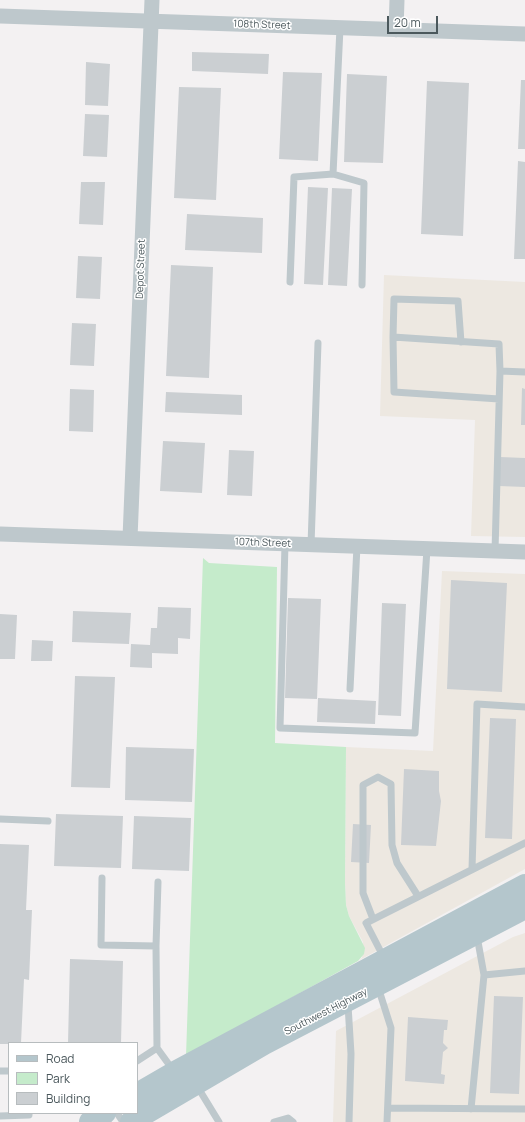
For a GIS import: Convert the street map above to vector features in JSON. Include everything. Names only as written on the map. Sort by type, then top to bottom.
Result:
[{"type":"main road","name":"Southwest Highway","points":[[134,1121],[184,1081],[386,971],[525,884]]},
{"type":"main road","name":"Southwest Highway","points":[[138,1094],[184,1081],[264,1044],[348,1000],[386,971],[476,933],[523,910]]},
{"type":"main road","points":[[90,1122],[103,1114]]},
{"type":"street","name":"Depot Street","points":[[130,538],[152,0]]},
{"type":"street","points":[[396,30],[397,0]]},
{"type":"street","name":"108th Street","points":[[0,16],[525,34]]},
{"type":"street","name":"107th Street","points":[[0,534],[525,552]]},
{"type":"lane","points":[[333,174],[340,28]]},
{"type":"lane","points":[[290,282],[294,177],[333,174],[364,183],[362,285]]},
{"type":"lane","points":[[461,342],[458,301],[394,299],[394,392],[499,399]]},
{"type":"lane","points":[[394,337],[499,344],[500,371],[495,551]]},
{"type":"lane","points":[[311,544],[318,343]]},
{"type":"lane","points":[[500,371],[525,372]]},
{"type":"lane","points":[[285,544],[280,728],[415,733],[427,549]]},
{"type":"lane","points":[[350,689],[356,546]]},
{"type":"lane","points":[[472,869],[477,704],[525,707]]},
{"type":"lane","points":[[373,919],[363,893],[363,785],[378,777],[391,784],[392,845],[396,863],[418,896]]},
{"type":"lane","points":[[0,819],[48,821]]},
{"type":"lane","points":[[387,1122],[391,1028],[386,971],[366,923],[525,843]]},
{"type":"lane","points":[[102,878],[101,944],[156,946]]},
{"type":"lane","points":[[158,882],[156,946],[157,1048],[219,1122]]},
{"type":"lane","points":[[471,1109],[484,975],[476,933]]},
{"type":"lane","points":[[484,975],[525,971]]},
{"type":"lane","points":[[348,1000],[351,1054],[349,1122]]},
{"type":"lane","points":[[138,1060],[157,1048]]},
{"type":"lane","points":[[388,1108],[525,1109]]},
{"type":"lane","points":[[0,1116],[30,1114]]},
{"type":"lane","points":[[118,1114],[134,1121]]},
{"type":"lane","points":[[274,1122],[288,1118],[293,1122]]},
{"type":"shaded area","points":[[384,275],[525,282],[525,537],[471,536],[475,420],[380,416]]},
{"type":"shaded area","points":[[442,571],[525,574],[525,869],[358,961],[362,958],[363,942],[349,916],[346,905],[346,747],[433,751]]},
{"type":"shaded area","points":[[525,933],[525,1122],[333,1122],[336,1031],[513,937]]},
{"type":"green space","points":[[203,558],[209,563],[277,567],[275,743],[346,747],[346,905],[349,916],[365,948],[364,954],[358,961],[186,1056]]},
{"type":"building","points":[[192,52],[269,54],[268,74],[192,71]]},
{"type":"building","points":[[86,62],[110,64],[108,106],[85,105]]},
{"type":"building","points":[[283,72],[322,73],[318,161],[279,159]]},
{"type":"building","points":[[347,74],[387,76],[383,163],[344,162]]},
{"type":"building","points":[[521,80],[525,80],[525,149],[518,149]]},
{"type":"building","points":[[427,81],[469,83],[463,236],[421,234]]},
{"type":"building","points":[[179,87],[221,88],[216,200],[174,198]]},
{"type":"building","points":[[85,114],[109,115],[107,157],[83,156]]},
{"type":"building","points":[[518,161],[525,162],[525,259],[514,259]]},
{"type":"building","points":[[81,182],[105,182],[103,225],[79,224]]},
{"type":"building","points":[[308,187],[328,188],[323,285],[304,284]]},
{"type":"building","points":[[332,188],[352,189],[347,286],[328,285]]},
{"type":"building","points":[[187,214],[263,218],[262,253],[185,250]]},
{"type":"building","points":[[78,256],[102,257],[100,299],[76,298]]},
{"type":"building","points":[[171,265],[213,267],[209,378],[166,376]]},
{"type":"building","points":[[72,323],[96,324],[94,366],[70,365]]},
{"type":"building","points":[[522,388],[525,389],[525,425],[521,425]]},
{"type":"building","points":[[70,389],[94,390],[93,432],[69,431]]},
{"type":"building","points":[[166,392],[242,395],[242,415],[165,412]]},
{"type":"building","points":[[163,441],[205,443],[202,493],[160,491]]},
{"type":"building","points":[[229,450],[254,451],[252,496],[227,495]]},
{"type":"building","points":[[500,457],[525,458],[525,487],[499,486]]},
{"type":"building","points":[[451,580],[507,583],[502,692],[447,689]]},
{"type":"building","points":[[288,598],[321,599],[317,699],[285,698]]},
{"type":"building","points":[[382,603],[406,604],[401,716],[378,715]]},
{"type":"building","points":[[158,607],[191,608],[190,639],[178,638],[178,654],[152,653],[152,668],[130,667],[131,644],[150,645],[151,628],[157,628]]},
{"type":"building","points":[[73,611],[131,613],[129,644],[72,642]]},
{"type":"building","points":[[0,614],[17,615],[15,659],[0,659]]},
{"type":"building","points":[[32,640],[53,641],[52,661],[31,661]]},
{"type":"building","points":[[75,676],[115,677],[110,788],[71,787]]},
{"type":"building","points":[[318,698],[376,701],[375,724],[317,722]]},
{"type":"building","points":[[490,718],[516,719],[512,839],[485,838]]},
{"type":"building","points":[[126,747],[194,749],[192,802],[125,800]]},
{"type":"building","points":[[404,769],[439,771],[439,791],[441,801],[436,846],[401,845]]},
{"type":"building","points":[[56,814],[123,816],[121,868],[54,866]]},
{"type":"building","points":[[134,816],[191,818],[189,871],[132,869]]},
{"type":"building","points":[[353,824],[371,825],[369,863],[351,862]]},
{"type":"building","points":[[0,844],[29,845],[26,910],[32,910],[29,980],[24,979],[21,1042],[8,1042],[8,1044],[0,1044]]},
{"type":"building","points":[[70,959],[123,961],[121,1042],[68,1042]]},
{"type":"building","points":[[494,996],[523,997],[519,1094],[490,1093]]},
{"type":"building","points":[[408,1017],[448,1020],[447,1030],[444,1030],[443,1043],[448,1048],[443,1052],[441,1074],[445,1075],[444,1084],[405,1081]]}]
